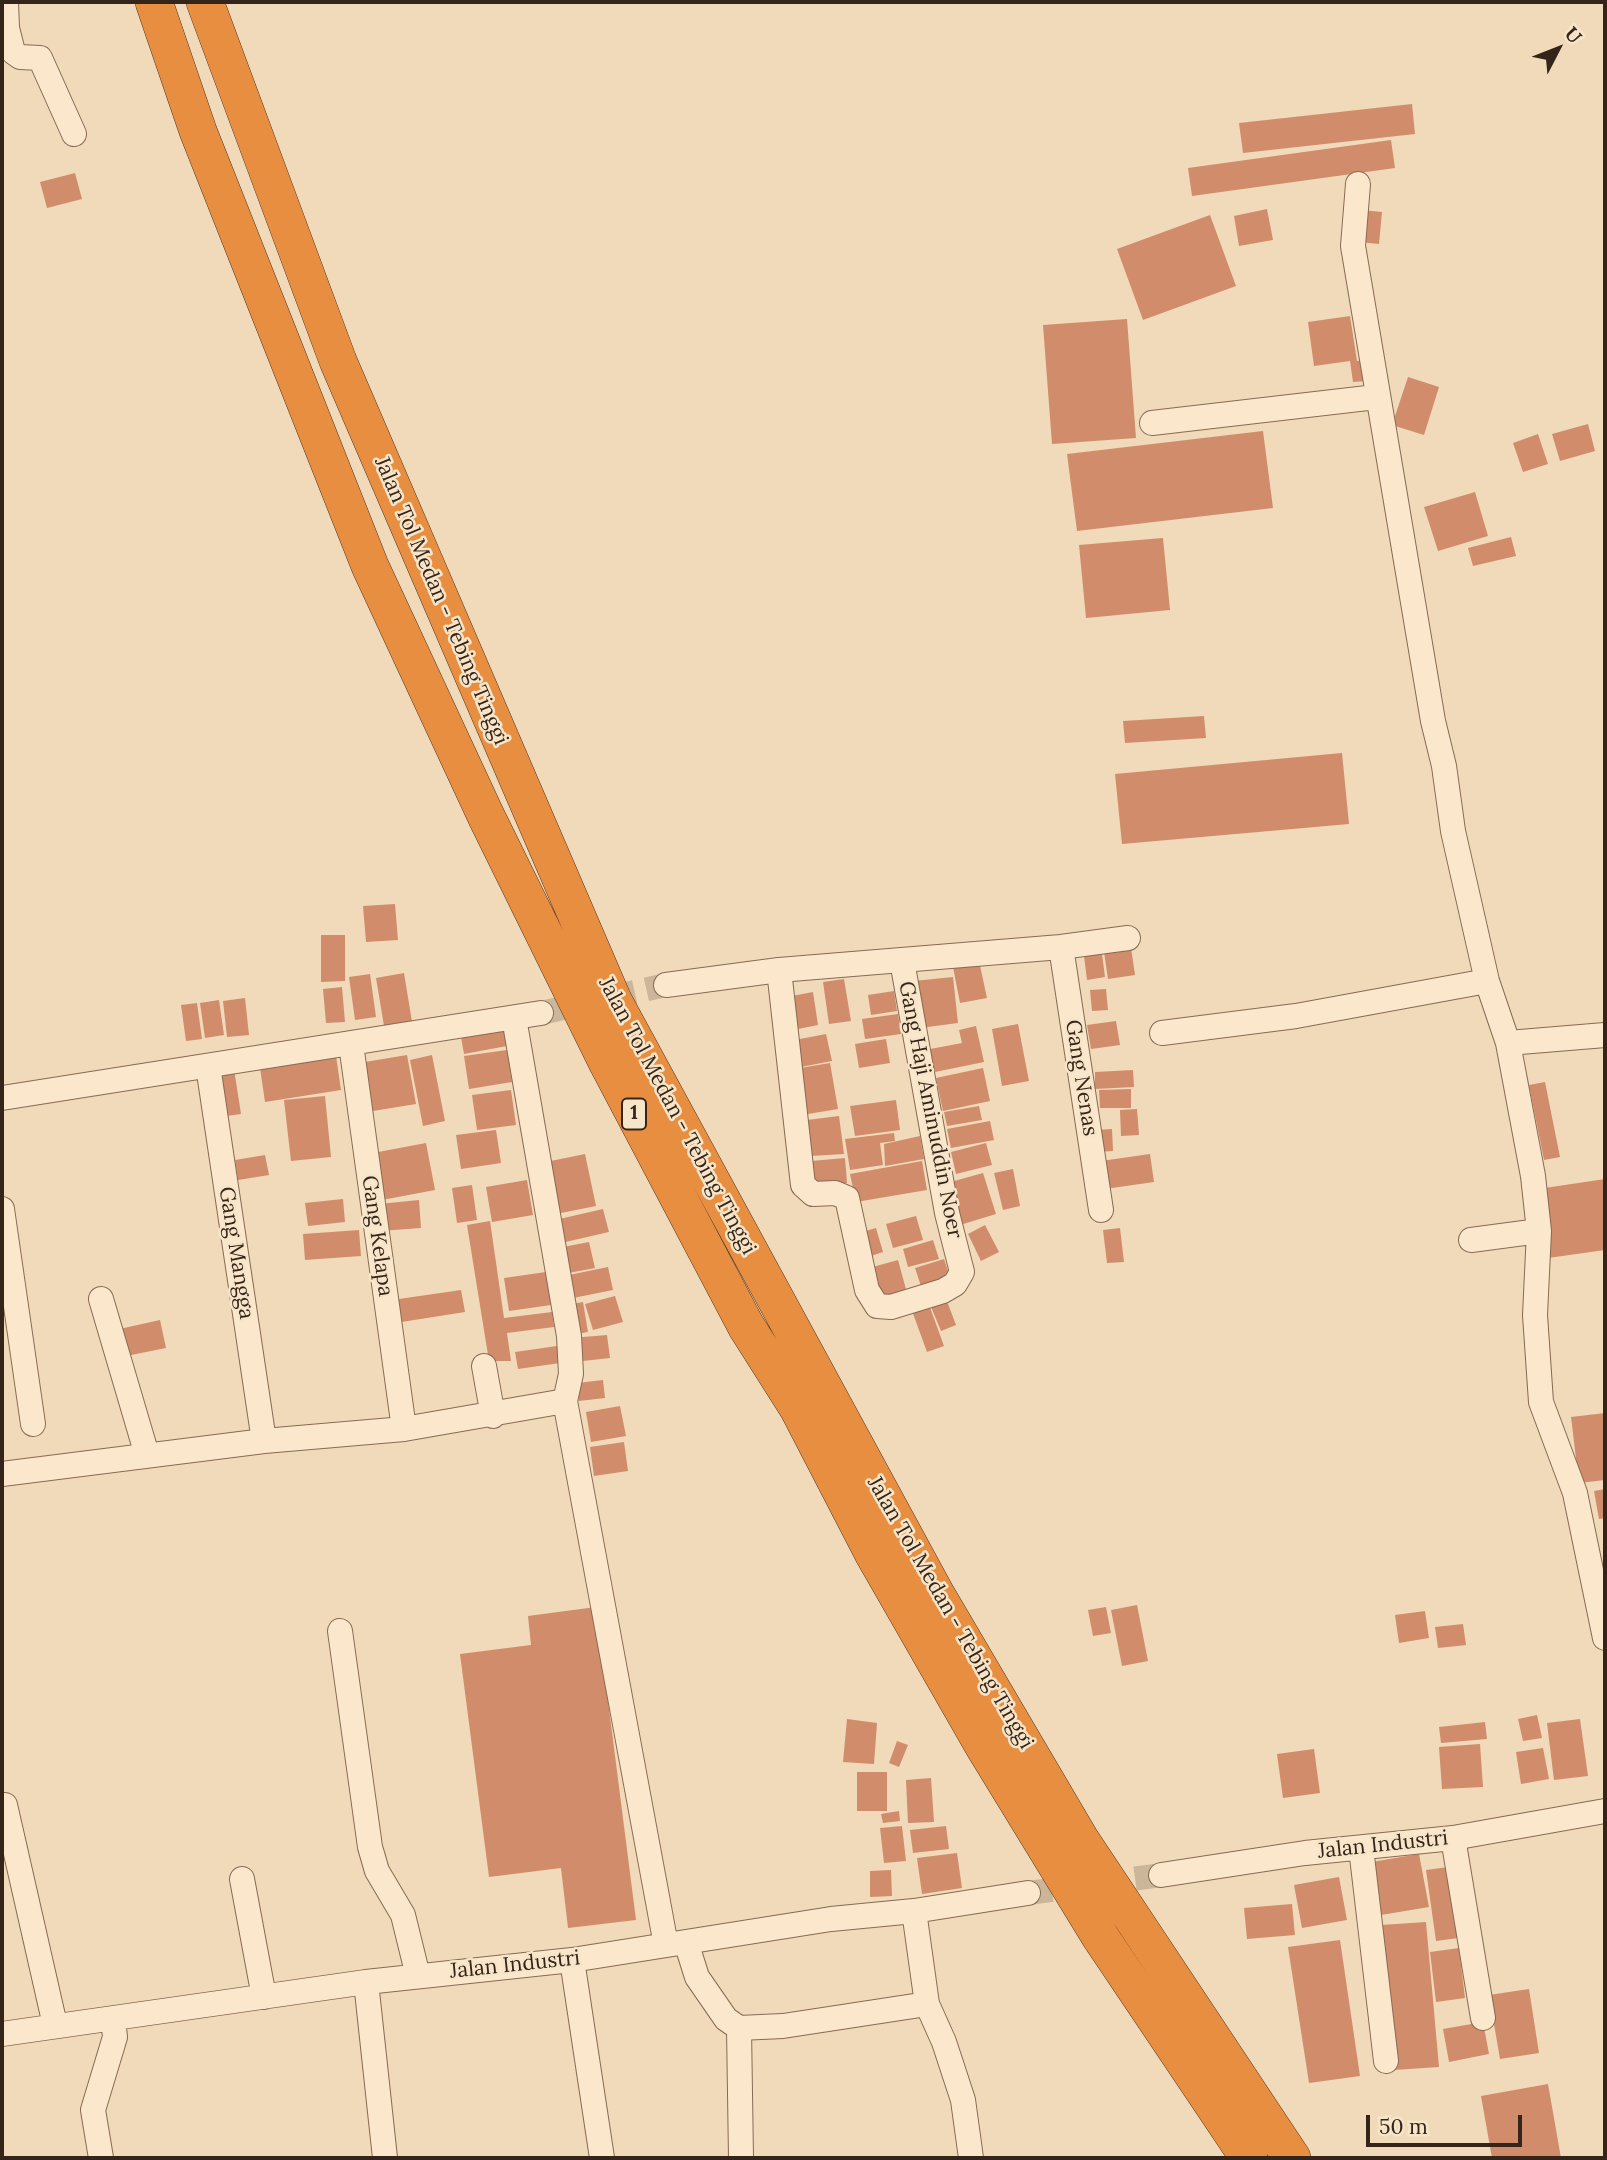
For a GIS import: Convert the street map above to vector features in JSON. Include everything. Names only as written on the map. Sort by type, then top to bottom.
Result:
[{"type":"highway","name":"1","points":[[154,2],[198,131],[370,566],[486,816],[608,1064],[746,1326],[798,1408],[873,1553],[983,1745],[1101,1938],[1249,2158]]},
{"type":"highway","name":"Jalan Tol Medan - Tebing Tinggi","points":[[205,2],[338,360],[613,1000],[705,1175],[951,1619],[1080,1839],[1292,2158]]},
{"type":"street","points":[[6,2],[7,28],[13,52],[20,57],[40,58],[74,134]]},
{"type":"street","points":[[1357,184],[1353,246],[1376,397],[1453,831],[1488,981],[1508,1043],[1533,1176],[1539,1231],[1535,1315],[1541,1402],[1575,1493],[1605,1638]]},
{"type":"street","points":[[1152,423],[1376,397]]},
{"type":"street","points":[[666,985],[779,970],[1061,947],[1128,938]]},
{"type":"street","name":"Gang Nenas","points":[[1061,947],[1101,1210]]},
{"type":"street","name":"Gang Haji Aminuddin Noer","points":[[779,970],[803,1185],[813,1194],[835,1193],[846,1198],[870,1298],[877,1306],[891,1307],[943,1290],[961,1276],[960,1259],[947,1213],[902,961]]},
{"type":"street","points":[[1162,1033],[1296,1016],[1488,981]]},
{"type":"street","points":[[2,1098],[541,1013]]},
{"type":"street","points":[[514,1018],[569,1336],[572,1374],[565,1401],[676,1943],[726,2020],[739,2028],[783,2026],[927,2004]]},
{"type":"street","points":[[1508,1043],[1605,1035]]},
{"type":"street","name":"Gang Kelapa","points":[[351,1044],[404,1429]]},
{"type":"street","name":"Gang Mangga","points":[[208,1066],[264,1441]]},
{"type":"street","points":[[2,1209],[33,1424]]},
{"type":"street","points":[[1471,1240],[1539,1231]]},
{"type":"street","points":[[101,1299],[147,1455]]},
{"type":"street","points":[[484,1366],[493,1416]]},
{"type":"street","points":[[2,1474],[264,1441],[404,1429],[493,1416],[565,1401]]},
{"type":"street","points":[[340,1631],[370,1847],[377,1871],[403,1915],[418,1976]]},
{"type":"street","points":[[5,1805],[55,2025]]},
{"type":"street","name":"Jalan Industri","points":[[1161,1875],[1453,1838],[1605,1811]]},
{"type":"street","points":[[1453,1838],[1483,2018]]},
{"type":"street","points":[[1361,1848],[1386,2061]]},
{"type":"street","points":[[242,1879],[264,1997]]},
{"type":"street","name":"Jalan Industri","points":[[2,2034],[366,1982],[572,1960],[831,1919],[915,1911],[1028,1893]]},
{"type":"street","points":[[915,1911],[927,2004],[944,2042],[963,2100],[971,2158]]},
{"type":"street","points":[[572,1960],[602,2158]]},
{"type":"street","points":[[366,1982],[385,2158]]},
{"type":"street","points":[[101,2158],[93,2110],[115,2037],[113,2019]]},
{"type":"street","points":[[739,2028],[741,2158]]},
{"type":"building","points":[[1412,104],[1415,134],[1243,153],[1239,123]]},
{"type":"building","points":[[1391,140],[1395,168],[1192,196],[1188,168]]},
{"type":"building","points":[[75,173],[82,199],[47,208],[40,182]]},
{"type":"building","points":[[1267,209],[1273,240],[1239,246],[1234,216]]},
{"type":"building","points":[[1362,210],[1382,212],[1379,244],[1359,242]]},
{"type":"building","points":[[1210,215],[1236,286],[1143,320],[1117,249]]},
{"type":"building","points":[[1350,316],[1357,361],[1365,360],[1367,381],[1353,382],[1350,361],[1314,366],[1308,322]]},
{"type":"building","points":[[1127,319],[1136,438],[1052,444],[1043,325]]},
{"type":"building","points":[[1408,377],[1439,387],[1424,435],[1392,425]]},
{"type":"building","points":[[1588,424],[1595,451],[1560,461],[1552,434]]},
{"type":"building","points":[[1263,431],[1273,508],[1077,531],[1067,454]]},
{"type":"building","points":[[1538,434],[1548,464],[1523,472],[1513,443]]},
{"type":"building","points":[[1475,492],[1488,536],[1438,551],[1424,507]]},
{"type":"building","points":[[1511,537],[1516,556],[1473,566],[1468,548]]},
{"type":"building","points":[[1163,538],[1170,610],[1086,618],[1079,545]]},
{"type":"building","points":[[1204,716],[1206,738],[1125,743],[1123,721]]},
{"type":"building","points":[[1342,753],[1349,824],[1122,844],[1115,774]]},
{"type":"building","points":[[395,904],[398,940],[366,942],[363,906]]},
{"type":"building","points":[[321,935],[345,935],[345,981],[321,982]]},
{"type":"building","points":[[1130,941],[1135,975],[1108,979],[1103,945]]},
{"type":"building","points":[[1102,954],[1105,977],[1087,980],[1084,956]]},
{"type":"building","points":[[979,961],[987,998],[960,1003],[953,967]]},
{"type":"building","points":[[404,973],[412,1022],[384,1026],[376,978]]},
{"type":"building","points":[[370,974],[376,1017],[355,1020],[349,977]]},
{"type":"building","points":[[953,977],[958,1023],[920,1028],[914,981]]},
{"type":"building","points":[[844,979],[851,1021],[829,1024],[823,982]]},
{"type":"building","points":[[342,987],[345,1022],[326,1023],[323,989]]},
{"type":"building","points":[[1106,989],[1108,1010],[1092,1011],[1090,990]]},
{"type":"building","points":[[894,991],[897,1011],[871,1015],[868,995]]},
{"type":"building","points":[[813,992],[818,1025],[798,1029],[792,996]]},
{"type":"building","points":[[245,998],[249,1035],[227,1037],[223,1001]]},
{"type":"building","points":[[219,1000],[224,1035],[205,1038],[200,1003]]},
{"type":"building","points":[[197,1003],[202,1039],[186,1041],[181,1005]]},
{"type":"building","points":[[898,1014],[901,1034],[865,1039],[862,1019]]},
{"type":"building","points":[[1116,1021],[1120,1045],[1091,1049],[1087,1025]]},
{"type":"building","points":[[1018,1024],[1029,1081],[1002,1086],[992,1029]]},
{"type":"building","points":[[976,1026],[984,1062],[930,1073],[925,1050],[962,1043],[959,1030]]},
{"type":"building","points":[[503,1029],[507,1046],[464,1054],[461,1037]]},
{"type":"building","points":[[826,1034],[832,1061],[801,1067],[795,1040]]},
{"type":"building","points":[[886,1039],[890,1063],[859,1068],[855,1044]]},
{"type":"building","points":[[507,1050],[512,1082],[469,1089],[464,1056]]},
{"type":"building","points":[[407,1055],[416,1104],[373,1111],[365,1062]]},
{"type":"building","points":[[432,1055],[445,1121],[423,1126],[410,1060]]},
{"type":"building","points":[[336,1056],[341,1090],[265,1102],[260,1068]]},
{"type":"building","points":[[830,1063],[838,1109],[808,1114],[800,1068]]},
{"type":"building","points":[[983,1068],[990,1101],[943,1111],[936,1078]]},
{"type":"building","points":[[234,1069],[241,1114],[219,1117],[212,1072]]},
{"type":"building","points":[[1133,1070],[1134,1087],[1095,1089],[1095,1072]]},
{"type":"building","points":[[1545,1082],[1560,1157],[1544,1160],[1529,1085]]},
{"type":"building","points":[[1131,1089],[1131,1108],[1100,1108],[1099,1090]]},
{"type":"building","points":[[511,1090],[516,1125],[477,1130],[472,1095]]},
{"type":"building","points":[[325,1096],[331,1157],[291,1161],[284,1100]]},
{"type":"building","points":[[896,1100],[900,1130],[855,1136],[850,1106]]},
{"type":"building","points":[[979,1106],[982,1120],[947,1126],[944,1112]]},
{"type":"building","points":[[1137,1109],[1139,1135],[1121,1136],[1120,1110]]},
{"type":"building","points":[[839,1116],[844,1154],[811,1156],[807,1120]]},
{"type":"building","points":[[990,1121],[994,1140],[951,1148],[947,1129]]},
{"type":"building","points":[[1112,1129],[1113,1151],[1096,1152],[1095,1130]]},
{"type":"building","points":[[496,1130],[501,1163],[461,1169],[456,1135]]},
{"type":"building","points":[[894,1133],[895,1141],[880,1143],[883,1165],[850,1170],[845,1139]]},
{"type":"building","points":[[920,1136],[924,1159],[885,1166],[884,1144]]},
{"type":"building","points":[[426,1143],[435,1190],[382,1200],[373,1153]]},
{"type":"building","points":[[986,1143],[992,1165],[956,1174],[951,1152]]},
{"type":"building","points":[[585,1154],[596,1206],[551,1215],[541,1163]]},
{"type":"building","points":[[1150,1154],[1154,1182],[1105,1189],[1101,1161]]},
{"type":"building","points":[[265,1155],[269,1175],[238,1180],[235,1160]]},
{"type":"building","points":[[845,1158],[847,1183],[813,1186],[811,1161]]},
{"type":"building","points":[[922,1161],[927,1190],[856,1202],[850,1174]]},
{"type":"building","points":[[1013,1169],[1020,1206],[1003,1210],[994,1173]]},
{"type":"building","points":[[983,1173],[996,1214],[960,1225],[947,1183]]},
{"type":"building","points":[[1605,1179],[1605,1250],[1548,1258],[1538,1189]]},
{"type":"building","points":[[527,1180],[533,1215],[492,1222],[486,1187]]},
{"type":"building","points":[[472,1185],[477,1220],[457,1223],[452,1188]]},
{"type":"building","points":[[343,1199],[345,1222],[308,1226],[305,1203]]},
{"type":"building","points":[[419,1200],[421,1228],[381,1231],[379,1204]]},
{"type":"building","points":[[603,1209],[609,1232],[561,1243],[555,1220]]},
{"type":"building","points":[[916,1216],[923,1240],[893,1248],[886,1224]]},
{"type":"building","points":[[490,1221],[504,1318],[552,1312],[554,1327],[507,1333],[511,1361],[489,1361],[467,1225]]},
{"type":"building","points":[[985,1225],[999,1252],[981,1261],[968,1234]]},
{"type":"building","points":[[876,1228],[883,1252],[865,1258],[858,1233]]},
{"type":"building","points":[[1120,1228],[1124,1262],[1107,1263],[1103,1230]]},
{"type":"building","points":[[359,1230],[361,1256],[305,1260],[303,1234]]},
{"type":"building","points":[[933,1240],[939,1259],[908,1267],[903,1249]]},
{"type":"building","points":[[589,1242],[595,1268],[563,1274],[558,1248]]},
{"type":"building","points":[[944,1259],[950,1277],[921,1286],[915,1268]]},
{"type":"building","points":[[898,1260],[907,1293],[879,1301],[869,1268]]},
{"type":"building","points":[[608,1267],[613,1290],[568,1299],[564,1276]]},
{"type":"building","points":[[546,1272],[551,1305],[509,1311],[504,1278]]},
{"type":"building","points":[[461,1290],[465,1312],[395,1323],[392,1300]]},
{"type":"building","points":[[615,1296],[623,1322],[593,1330],[585,1304]]},
{"type":"building","points":[[945,1296],[956,1325],[941,1331],[929,1302]]},
{"type":"building","points":[[583,1302],[588,1332],[571,1335],[566,1305]]},
{"type":"building","points":[[928,1302],[944,1346],[927,1352],[911,1308]]},
{"type":"building","points":[[160,1320],[166,1348],[121,1357],[115,1330]]},
{"type":"building","points":[[607,1335],[610,1358],[574,1362],[571,1338]]},
{"type":"building","points":[[557,1346],[560,1363],[518,1369],[515,1352]]},
{"type":"building","points":[[603,1380],[605,1398],[579,1401],[577,1383]]},
{"type":"building","points":[[620,1406],[626,1436],[591,1442],[586,1412]]},
{"type":"building","points":[[1605,1413],[1605,1480],[1579,1483],[1571,1417]]},
{"type":"building","points":[[624,1442],[628,1471],[594,1476],[590,1447]]},
{"type":"building","points":[[1605,1489],[1605,1518],[1599,1519],[1594,1491]]},
{"type":"building","points":[[1137,1605],[1148,1661],[1122,1666],[1111,1610]]},
{"type":"building","points":[[596,1607],[636,1920],[568,1928],[561,1868],[489,1877],[460,1654],[531,1645],[528,1616]]},
{"type":"building","points":[[1106,1607],[1111,1633],[1093,1636],[1088,1610]]},
{"type":"building","points":[[1425,1611],[1429,1638],[1399,1643],[1395,1615]]},
{"type":"building","points":[[1463,1624],[1466,1645],[1438,1648],[1435,1627]]},
{"type":"building","points":[[1537,1715],[1542,1738],[1523,1741],[1518,1719]]},
{"type":"building","points":[[847,1719],[877,1723],[874,1764],[843,1762]]},
{"type":"building","points":[[1580,1719],[1588,1776],[1554,1780],[1547,1723]]},
{"type":"building","points":[[1485,1722],[1487,1739],[1441,1743],[1439,1727]]},
{"type":"building","points":[[897,1741],[908,1745],[899,1767],[889,1763]]},
{"type":"building","points":[[1480,1744],[1483,1787],[1442,1789],[1439,1747]]},
{"type":"building","points":[[1543,1748],[1549,1779],[1521,1784],[1516,1752]]},
{"type":"building","points":[[1314,1749],[1320,1793],[1283,1798],[1277,1754]]},
{"type":"building","points":[[857,1772],[887,1772],[887,1811],[857,1811]]},
{"type":"building","points":[[931,1778],[934,1822],[908,1823],[906,1780]]},
{"type":"building","points":[[899,1811],[900,1821],[883,1823],[881,1814]]},
{"type":"building","points":[[902,1826],[906,1861],[884,1863],[880,1828]]},
{"type":"building","points":[[946,1826],[949,1849],[913,1853],[910,1830]]},
{"type":"building","points":[[957,1853],[962,1888],[922,1894],[917,1858]]},
{"type":"building","points":[[1419,1854],[1429,1907],[1375,1916],[1366,1863]]},
{"type":"building","points":[[1456,1866],[1466,1937],[1436,1941],[1426,1870]]},
{"type":"building","points":[[891,1870],[892,1896],[870,1897],[870,1871]]},
{"type":"building","points":[[1339,1877],[1347,1920],[1302,1928],[1294,1885]]},
{"type":"building","points":[[1292,1904],[1295,1935],[1247,1939],[1244,1908]]},
{"type":"building","points":[[1426,1922],[1439,2067],[1394,2070],[1381,1925]]},
{"type":"building","points":[[1340,1940],[1360,2076],[1309,2083],[1288,1947]]},
{"type":"building","points":[[1459,1948],[1465,1998],[1436,2002],[1430,1952]]},
{"type":"building","points":[[1529,1989],[1539,2053],[1500,2059],[1489,1995]]},
{"type":"building","points":[[1483,2022],[1489,2054],[1449,2062],[1443,2029]]},
{"type":"building","points":[[1548,2084],[1561,2158],[1492,2158],[1481,2096]]},
{"type":"tunnel","points":[[541,1013],[666,985]]},
{"type":"tunnel","points":[[1028,1893],[1161,1875]]}]
